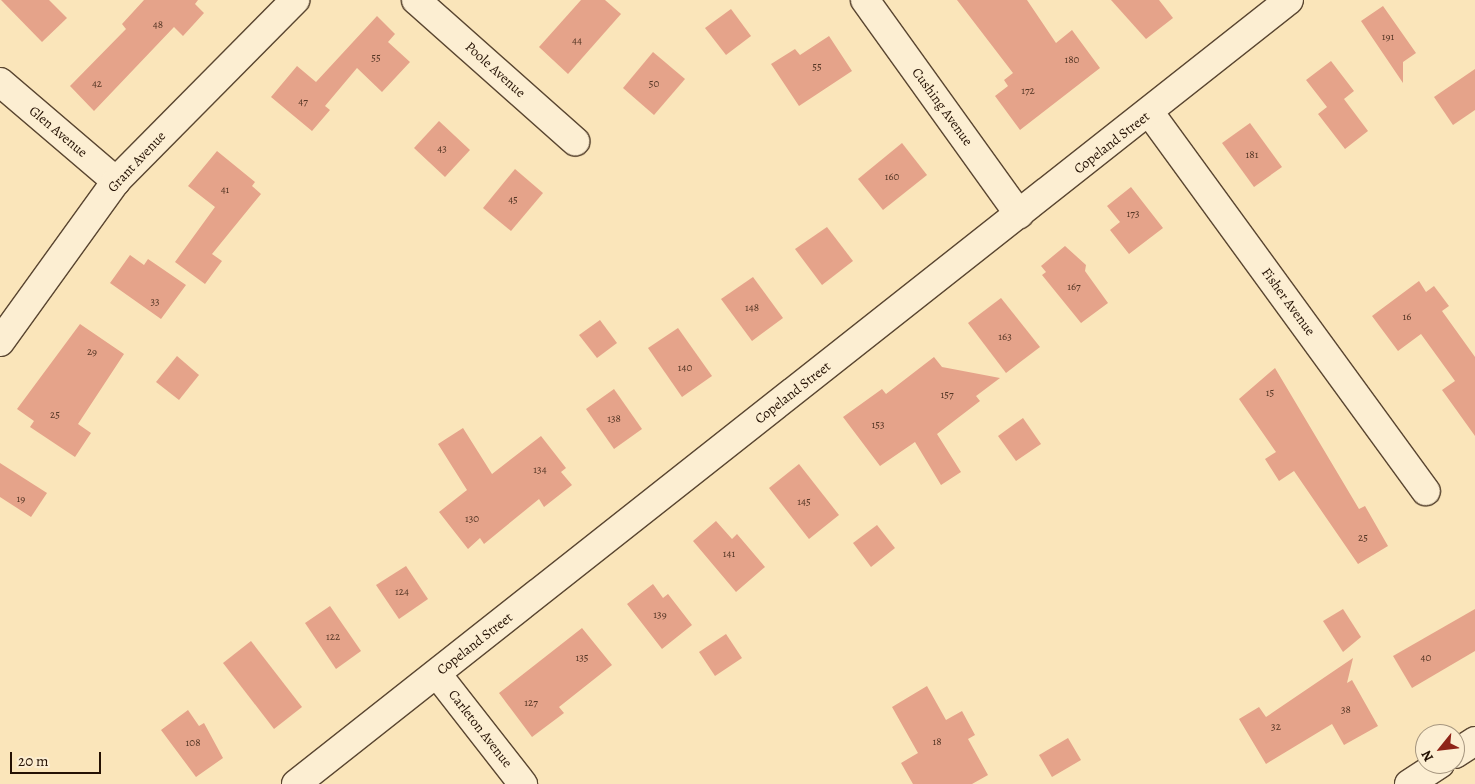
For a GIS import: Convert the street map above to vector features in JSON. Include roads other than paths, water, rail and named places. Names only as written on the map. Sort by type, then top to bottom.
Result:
[{"type":"street","name":"Grant Avenue","points":[[0,342],[116,180],[295,0]]},
{"type":"street","name":"Poole Avenue","points":[[416,0],[575,141]]},
{"type":"street","name":"Cushing Avenue","points":[[865,0],[1019,214]]},
{"type":"street","name":"Copeland Street","points":[[296,784],[1019,214],[1150,113],[1289,0]]},
{"type":"street","name":"Glen Avenue","points":[[0,82],[116,180]]},
{"type":"street","name":"Fisher Avenue","points":[[1150,113],[1426,491]]},
{"type":"street","name":"Carleton Avenue","points":[[437,674],[523,784]]},
{"type":"street","points":[[1409,784],[1424,774]]}]
